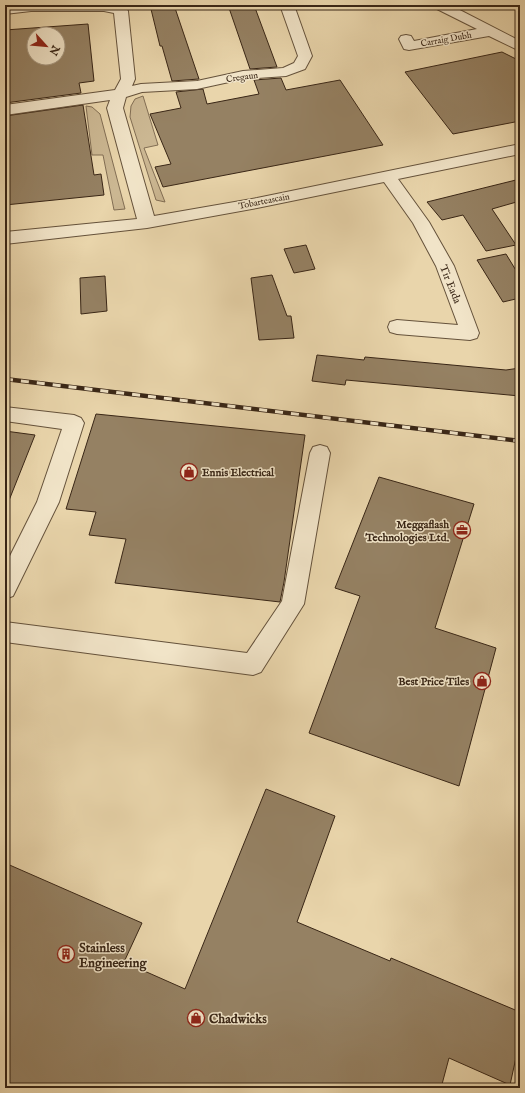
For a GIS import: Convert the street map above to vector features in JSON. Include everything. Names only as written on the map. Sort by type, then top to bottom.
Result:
[{"type":"street","name":"Cregaun","points":[[5,110],[120,94],[141,88],[197,85],[243,75],[286,72],[300,66],[305,56],[288,5]]},
{"type":"street","name":"Carraig Dubh","points":[[440,5],[520,47]]},
{"type":"street","points":[[5,10],[31,7],[104,7],[114,8],[121,12],[128,79],[115,108],[147,223]]},
{"type":"street","name":"Carraig Dubh","points":[[406,38],[409,46],[491,31]]},
{"type":"street","name":"Tobarteascain","points":[[5,238],[147,223],[520,149]]},
{"type":"street","name":"Tir Eada","points":[[388,176],[421,222],[445,266],[470,333],[397,327]]},
{"type":"street","points":[[5,414],[74,423],[48,502],[5,589]]},
{"type":"street","points":[[5,632],[253,664],[293,604],[320,453]]},
{"type":"shaded area","points":[[143,96],[158,145],[144,148],[165,202],[156,200],[130,117],[131,106],[135,99]]},
{"type":"shaded area","points":[[86,106],[92,107],[100,114],[125,209],[114,210],[103,155],[92,155]]},
{"type":"building","points":[[150,5],[174,5],[199,79],[172,81],[162,46],[160,46]]},
{"type":"building","points":[[228,5],[254,5],[277,67],[250,69]]},
{"type":"building","points":[[88,24],[94,81],[79,83],[81,93],[5,103],[5,30],[26,28],[26,66],[66,66],[66,26],[60,26]]},
{"type":"building","points":[[502,52],[520,61],[520,121],[453,134],[405,72]]},
{"type":"building","points":[[281,78],[286,90],[340,80],[383,145],[163,187],[155,167],[171,164],[150,114],[181,108],[176,92],[203,89],[207,104],[259,94],[254,80]]},
{"type":"building","points":[[83,105],[94,175],[101,174],[104,195],[5,205],[5,116]]},
{"type":"building","points":[[520,179],[520,201],[492,209],[516,245],[486,251],[463,215],[442,220],[427,202]]},
{"type":"building","points":[[306,245],[315,269],[294,273],[284,249]]},
{"type":"building","points":[[506,254],[520,277],[520,298],[503,302],[477,260]]},
{"type":"building","points":[[272,275],[287,316],[291,316],[294,338],[259,340],[251,278]]},
{"type":"building","points":[[105,276],[107,311],[81,314],[80,278]]},
{"type":"building","points":[[317,355],[364,360],[365,357],[506,370],[520,368],[520,396],[346,380],[345,385],[312,381]]},
{"type":"building","name":"Ennis Electrical","points":[[96,414],[305,435],[280,602],[115,583],[126,539],[89,535],[96,512],[66,509]]},
{"type":"building","points":[[5,431],[35,435],[6,508],[5,508]]},
{"type":"building","points":[[379,477],[474,504],[435,628],[496,648],[459,786],[309,733],[360,596],[335,588]]},
{"type":"building","points":[[266,789],[335,816],[297,922],[390,961],[391,958],[520,1012],[520,1039],[510,1085],[449,1058],[441,1088],[5,1088],[5,863],[142,923],[124,962],[185,989]]},
{"type":"railway","points":[[5,379],[520,441]]},
{"type":"place","name":"Ennis Electrical","points":[[189,472]]},
{"type":"place","name":"Meggaflash Technologies Ltd.","points":[[462,530]]},
{"type":"place","name":"Best Price Tiles","points":[[482,681]]},
{"type":"place","name":"Stainless Engineering","points":[[66,954]]},
{"type":"place","name":"Chadwicks","points":[[196,1018]]}]
